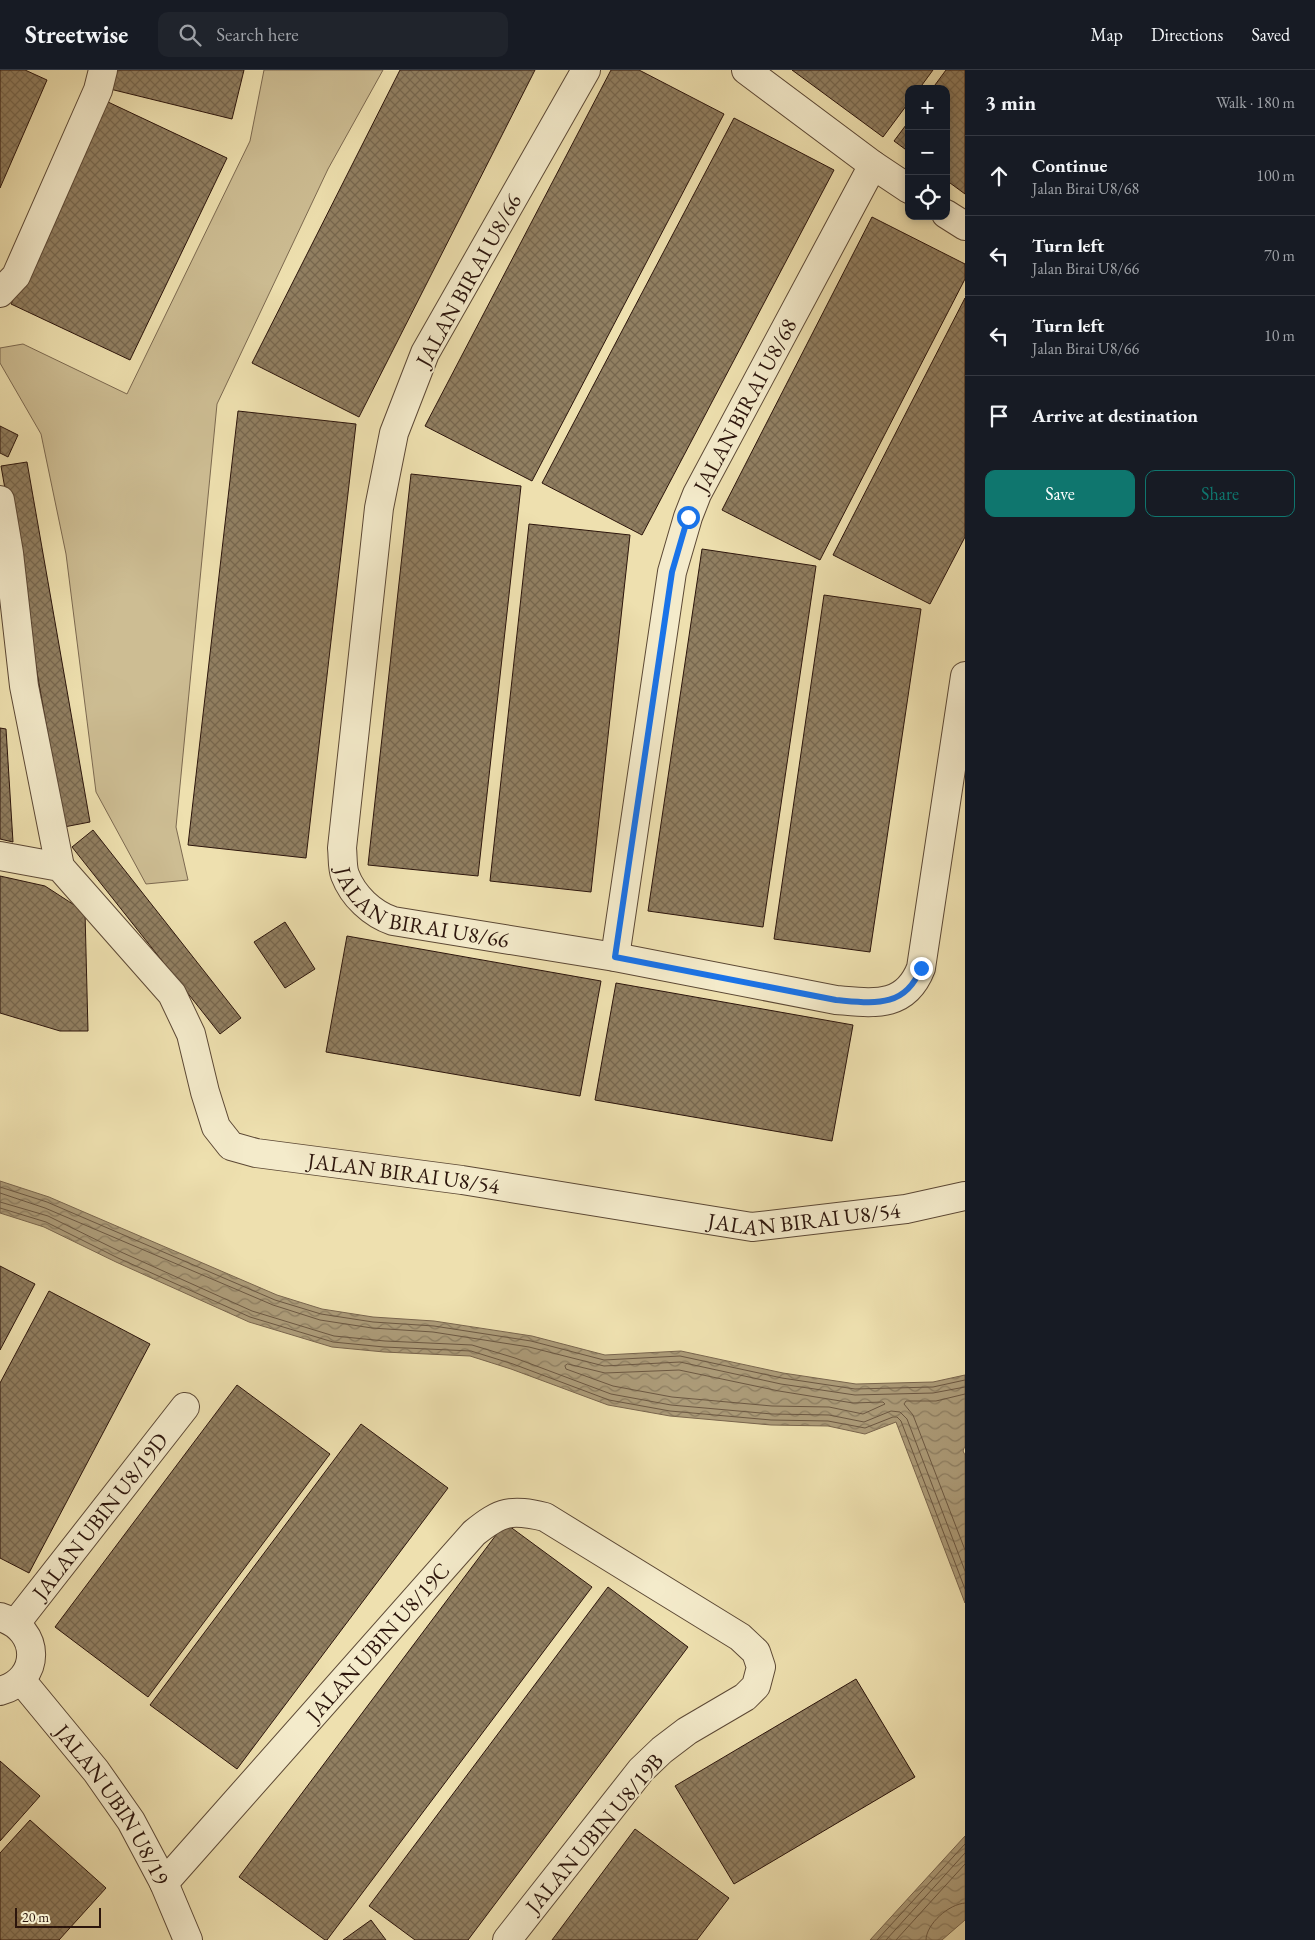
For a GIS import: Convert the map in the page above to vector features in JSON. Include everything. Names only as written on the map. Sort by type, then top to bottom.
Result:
[{"type":"street","points":[[0,293],[16,276],[98,90],[103,70]]},
{"type":"street","name":"JALAN BIRAI U8/66","points":[[586,70],[425,353],[394,432],[379,508],[342,848],[344,874],[353,890],[380,916],[393,921],[615,957],[836,1000],[897,998],[907,992],[916,980],[921,968],[965,676]]},
{"type":"street","points":[[746,70],[873,165],[905,186]]},
{"type":"street","name":"JALAN BIRAI U8/68","points":[[615,957],[672,572],[688,517],[697,494],[873,165]]},
{"type":"street","points":[[950,217],[965,226]]},
{"type":"street","points":[[0,500],[4,553],[24,686],[60,868],[0,856]]},
{"type":"street","name":"JALAN BIRAI U8/54","points":[[60,868],[172,994],[191,1034],[205,1092],[216,1127],[231,1146],[256,1153],[462,1180],[752,1226],[906,1209],[965,1196]]},
{"type":"street","name":"JALAN UBIN U8/19D","points":[[8,1620],[185,1407]]},
{"type":"street","name":"JALAN UBIN U8/19C","points":[[164,1883],[474,1533],[488,1521],[504,1513],[524,1512],[544,1517],[630,1569]]},
{"type":"street","name":"JALAN UBIN U8/19B","points":[[507,1940],[641,1770],[662,1750],[687,1731],[745,1697],[756,1686],[761,1667],[756,1652],[740,1637],[630,1569]]},
{"type":"street","points":[[8,1620],[22,1630],[30,1646],[30,1664],[11,1685]]},
{"type":"street","name":"JALAN UBIN U8/19","points":[[11,1685],[96,1771],[131,1821],[164,1883],[188,1940]]},
{"type":"shaded area","points":[[264,70],[383,70],[328,169],[217,404],[176,827],[188,880],[146,884],[96,792],[66,554],[41,434],[0,363],[0,348],[23,344],[127,394],[250,141]]},
{"type":"water","points":[[0,1181],[49,1197],[277,1295],[322,1309],[373,1317],[434,1321],[532,1336],[605,1355],[681,1351],[783,1373],[856,1384],[933,1382],[965,1375],[965,1446],[963,1451],[965,1455],[965,1603],[896,1422],[865,1434],[828,1426],[771,1425],[670,1416],[608,1405],[470,1356],[384,1352],[332,1347],[249,1322],[44,1227],[0,1213]]},
{"type":"water","points":[[965,1836],[965,1920],[942,1940],[870,1940]]},
{"type":"building","points":[[0,70],[25,70],[47,80],[0,188]]},
{"type":"building","points":[[115,70],[244,70],[232,119],[110,89]]},
{"type":"building","points":[[400,70],[535,70],[359,417],[252,363]]},
{"type":"building","points":[[611,70],[639,70],[724,114],[532,481],[425,426]]},
{"type":"building","points":[[792,70],[933,70],[922,85],[905,85],[905,107],[883,137]]},
{"type":"building","points":[[946,70],[965,70],[965,194],[950,183],[950,85],[935,85]]},
{"type":"building","points":[[108,102],[227,158],[130,360],[11,304]]},
{"type":"building","points":[[734,118],[834,170],[642,535],[542,483]]},
{"type":"building","points":[[905,126],[905,149],[894,141]]},
{"type":"building","points":[[872,217],[965,264],[965,279],[820,560],[722,510]]},
{"type":"building","points":[[965,298],[965,537],[930,604],[833,555]]},
{"type":"building","points":[[238,411],[356,424],[306,858],[188,845]]},
{"type":"building","points":[[0,426],[18,435],[8,457],[0,453]]},
{"type":"building","points":[[27,462],[90,822],[64,827],[1,466]]},
{"type":"building","points":[[411,474],[521,486],[478,876],[368,865]]},
{"type":"building","points":[[529,524],[630,535],[591,892],[490,881]]},
{"type":"building","points":[[702,549],[816,566],[763,927],[648,911]]},
{"type":"building","points":[[824,595],[921,609],[870,952],[774,939]]},
{"type":"building","points":[[0,728],[6,729],[13,842],[0,839]]},
{"type":"building","points":[[93,830],[241,1018],[220,1034],[72,847]]},
{"type":"building","points":[[0,876],[45,886],[85,912],[88,1031],[60,1031],[0,1013]]},
{"type":"building","points":[[285,922],[315,969],[285,988],[254,942]]},
{"type":"building","points":[[347,936],[601,981],[580,1096],[326,1052]]},
{"type":"building","points":[[616,983],[853,1025],[832,1141],[595,1100]]},
{"type":"building","points":[[0,1266],[35,1284],[0,1350]]},
{"type":"building","points":[[49,1291],[150,1344],[29,1573],[0,1558],[0,1383]]},
{"type":"building","points":[[237,1385],[330,1454],[148,1697],[55,1627]]},
{"type":"building","points":[[361,1424],[448,1488],[237,1769],[150,1705]]},
{"type":"building","points":[[505,1523],[592,1587],[327,1940],[325,1940],[239,1877]]},
{"type":"building","points":[[608,1587],[688,1647],[468,1940],[415,1940],[369,1906]]},
{"type":"building","points":[[856,1679],[915,1777],[734,1884],[675,1786]]},
{"type":"building","points":[[0,1761],[40,1796],[0,1841]]},
{"type":"building","points":[[30,1820],[106,1888],[59,1940],[0,1940],[0,1853]]},
{"type":"building","points":[[635,1829],[729,1898],[697,1940],[552,1940]]},
{"type":"building","points":[[371,1920],[386,1940],[343,1940]]},
{"type":"route","points":[[688,517],[672,572],[615,957],[836,1000],[853,1001],[897,998],[907,992],[916,980],[921,968]]}]
